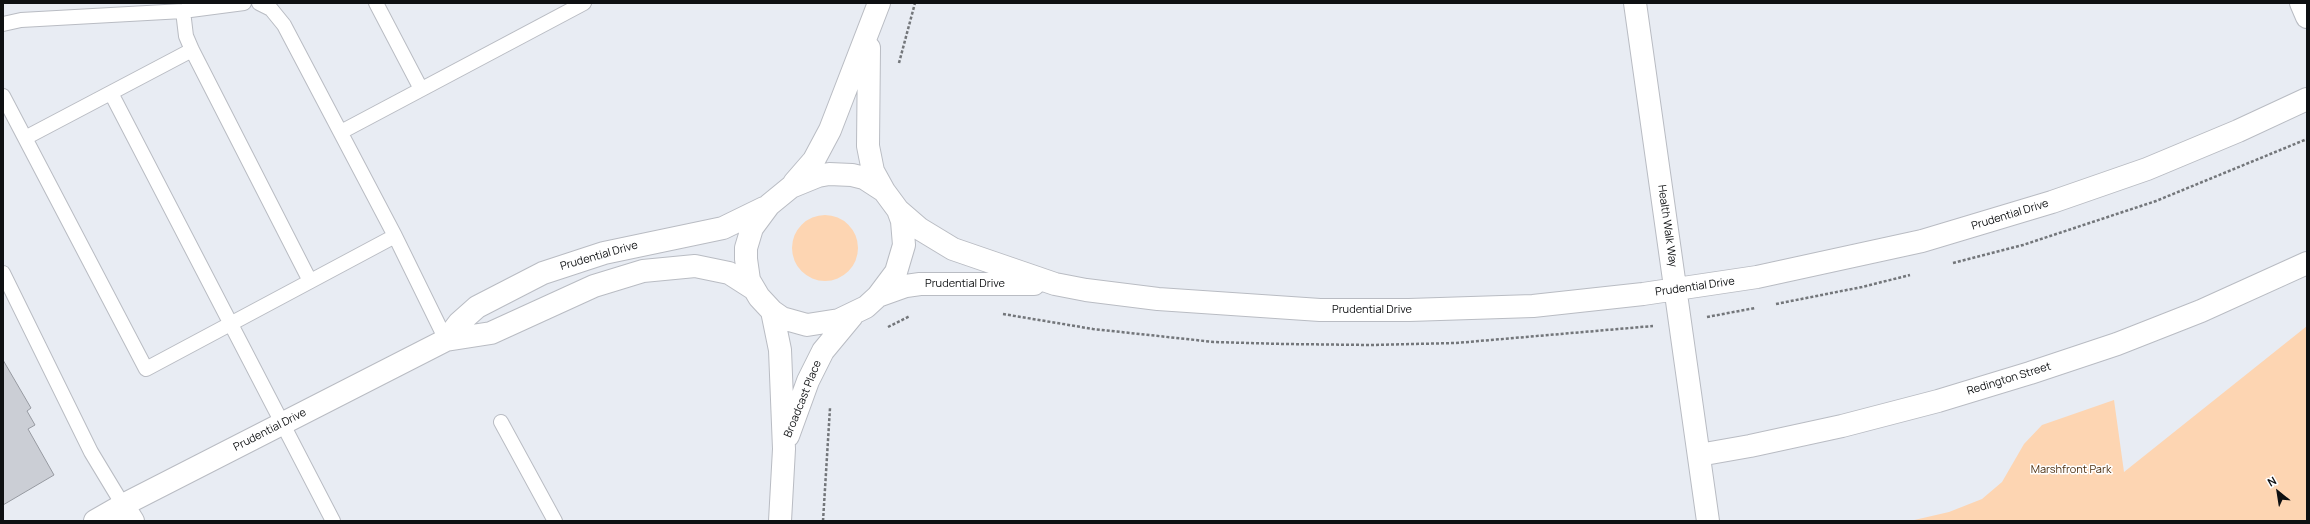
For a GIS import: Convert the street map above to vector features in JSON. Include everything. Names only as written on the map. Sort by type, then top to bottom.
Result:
[{"type":"street","points":[[871,27],[867,94],[868,146],[874,171],[884,192],[898,210],[904,233],[901,259],[896,272],[878,296],[854,313],[824,324],[808,326],[782,318],[772,311],[754,289],[747,270],[746,248],[752,228],[768,205],[791,187],[821,150],[871,27],[879,3]]},
{"type":"street","name":"Health Walk Way","points":[[1635,3],[1708,521]]},
{"type":"street","points":[[2301,3],[2307,17]]},
{"type":"street","name":"Prudential Drive","points":[[878,296],[906,286],[920,284],[1055,284],[1188,302],[1279,308],[1364,311],[1533,306],[1676,289],[1797,270],[1889,249],[1972,227],[2052,202],[2147,169],[2232,134],[2307,99]]},
{"type":"street","points":[[791,187],[818,176],[841,174],[864,178],[884,192]]},
{"type":"street","name":"Prudential Drive","points":[[446,340],[459,323],[477,307],[543,274],[604,253],[723,228],[746,218],[768,205]]},
{"type":"street","name":"Prudential Drive","points":[[898,210],[920,229],[953,249],[1055,284]]},
{"type":"street","name":"Redington Street","points":[[1699,455],[1750,446],[1842,426],[1938,402],[2030,373],[2104,348],[2194,314],[2307,263]]},
{"type":"street","name":"Prudential Drive","points":[[95,521],[128,513],[282,424],[446,340],[491,333],[594,286],[660,268],[695,266],[716,269],[739,278],[754,289]]},
{"type":"street","name":"Broadcast Place","points":[[772,311],[780,350],[784,449],[780,521]]},
{"type":"street","name":"Broadcast Place","points":[[784,449],[812,371],[832,338],[854,313]]},
{"type":"lane","points":[[3,24],[21,20],[183,11],[244,3]]},
{"type":"lane","points":[[262,3],[271,9],[284,25],[395,236],[446,340]]},
{"type":"lane","points":[[376,3],[421,89]]},
{"type":"lane","points":[[341,132],[584,3]]},
{"type":"lane","points":[[183,11],[186,36],[192,50],[310,281]]},
{"type":"lane","points":[[25,138],[192,50]]},
{"type":"lane","points":[[111,93],[229,325],[333,521]]},
{"type":"lane","points":[[3,96],[146,369],[395,236]]},
{"type":"lane","points":[[3,273],[91,452],[128,513]]},
{"type":"lane","points":[[501,422],[555,521]]},
{"type":"path","points":[[898,64],[915,3]]},
{"type":"path","points":[[996,313],[1093,329],[1214,342],[1371,346],[1456,343],[1643,327]]},
{"type":"path","points":[[884,329],[915,314]]},
{"type":"path","points":[[822,521],[830,404]]},
{"type":"green space","points":[[825,215],[838,217],[853,230],[856,235],[858,248],[856,261],[843,276],[838,279],[825,281],[812,279],[797,266],[794,261],[792,248],[794,235],[807,220],[812,217]]},
{"type":"green space","name":"Marshfront Park","points":[[2307,326],[2307,521],[1910,521],[1949,512],[1982,499],[2002,482],[2024,444],[2042,425],[2114,400],[2124,472]]},
{"type":"building","points":[[3,360],[31,408],[27,411],[35,425],[28,429],[54,475],[3,505]]}]
